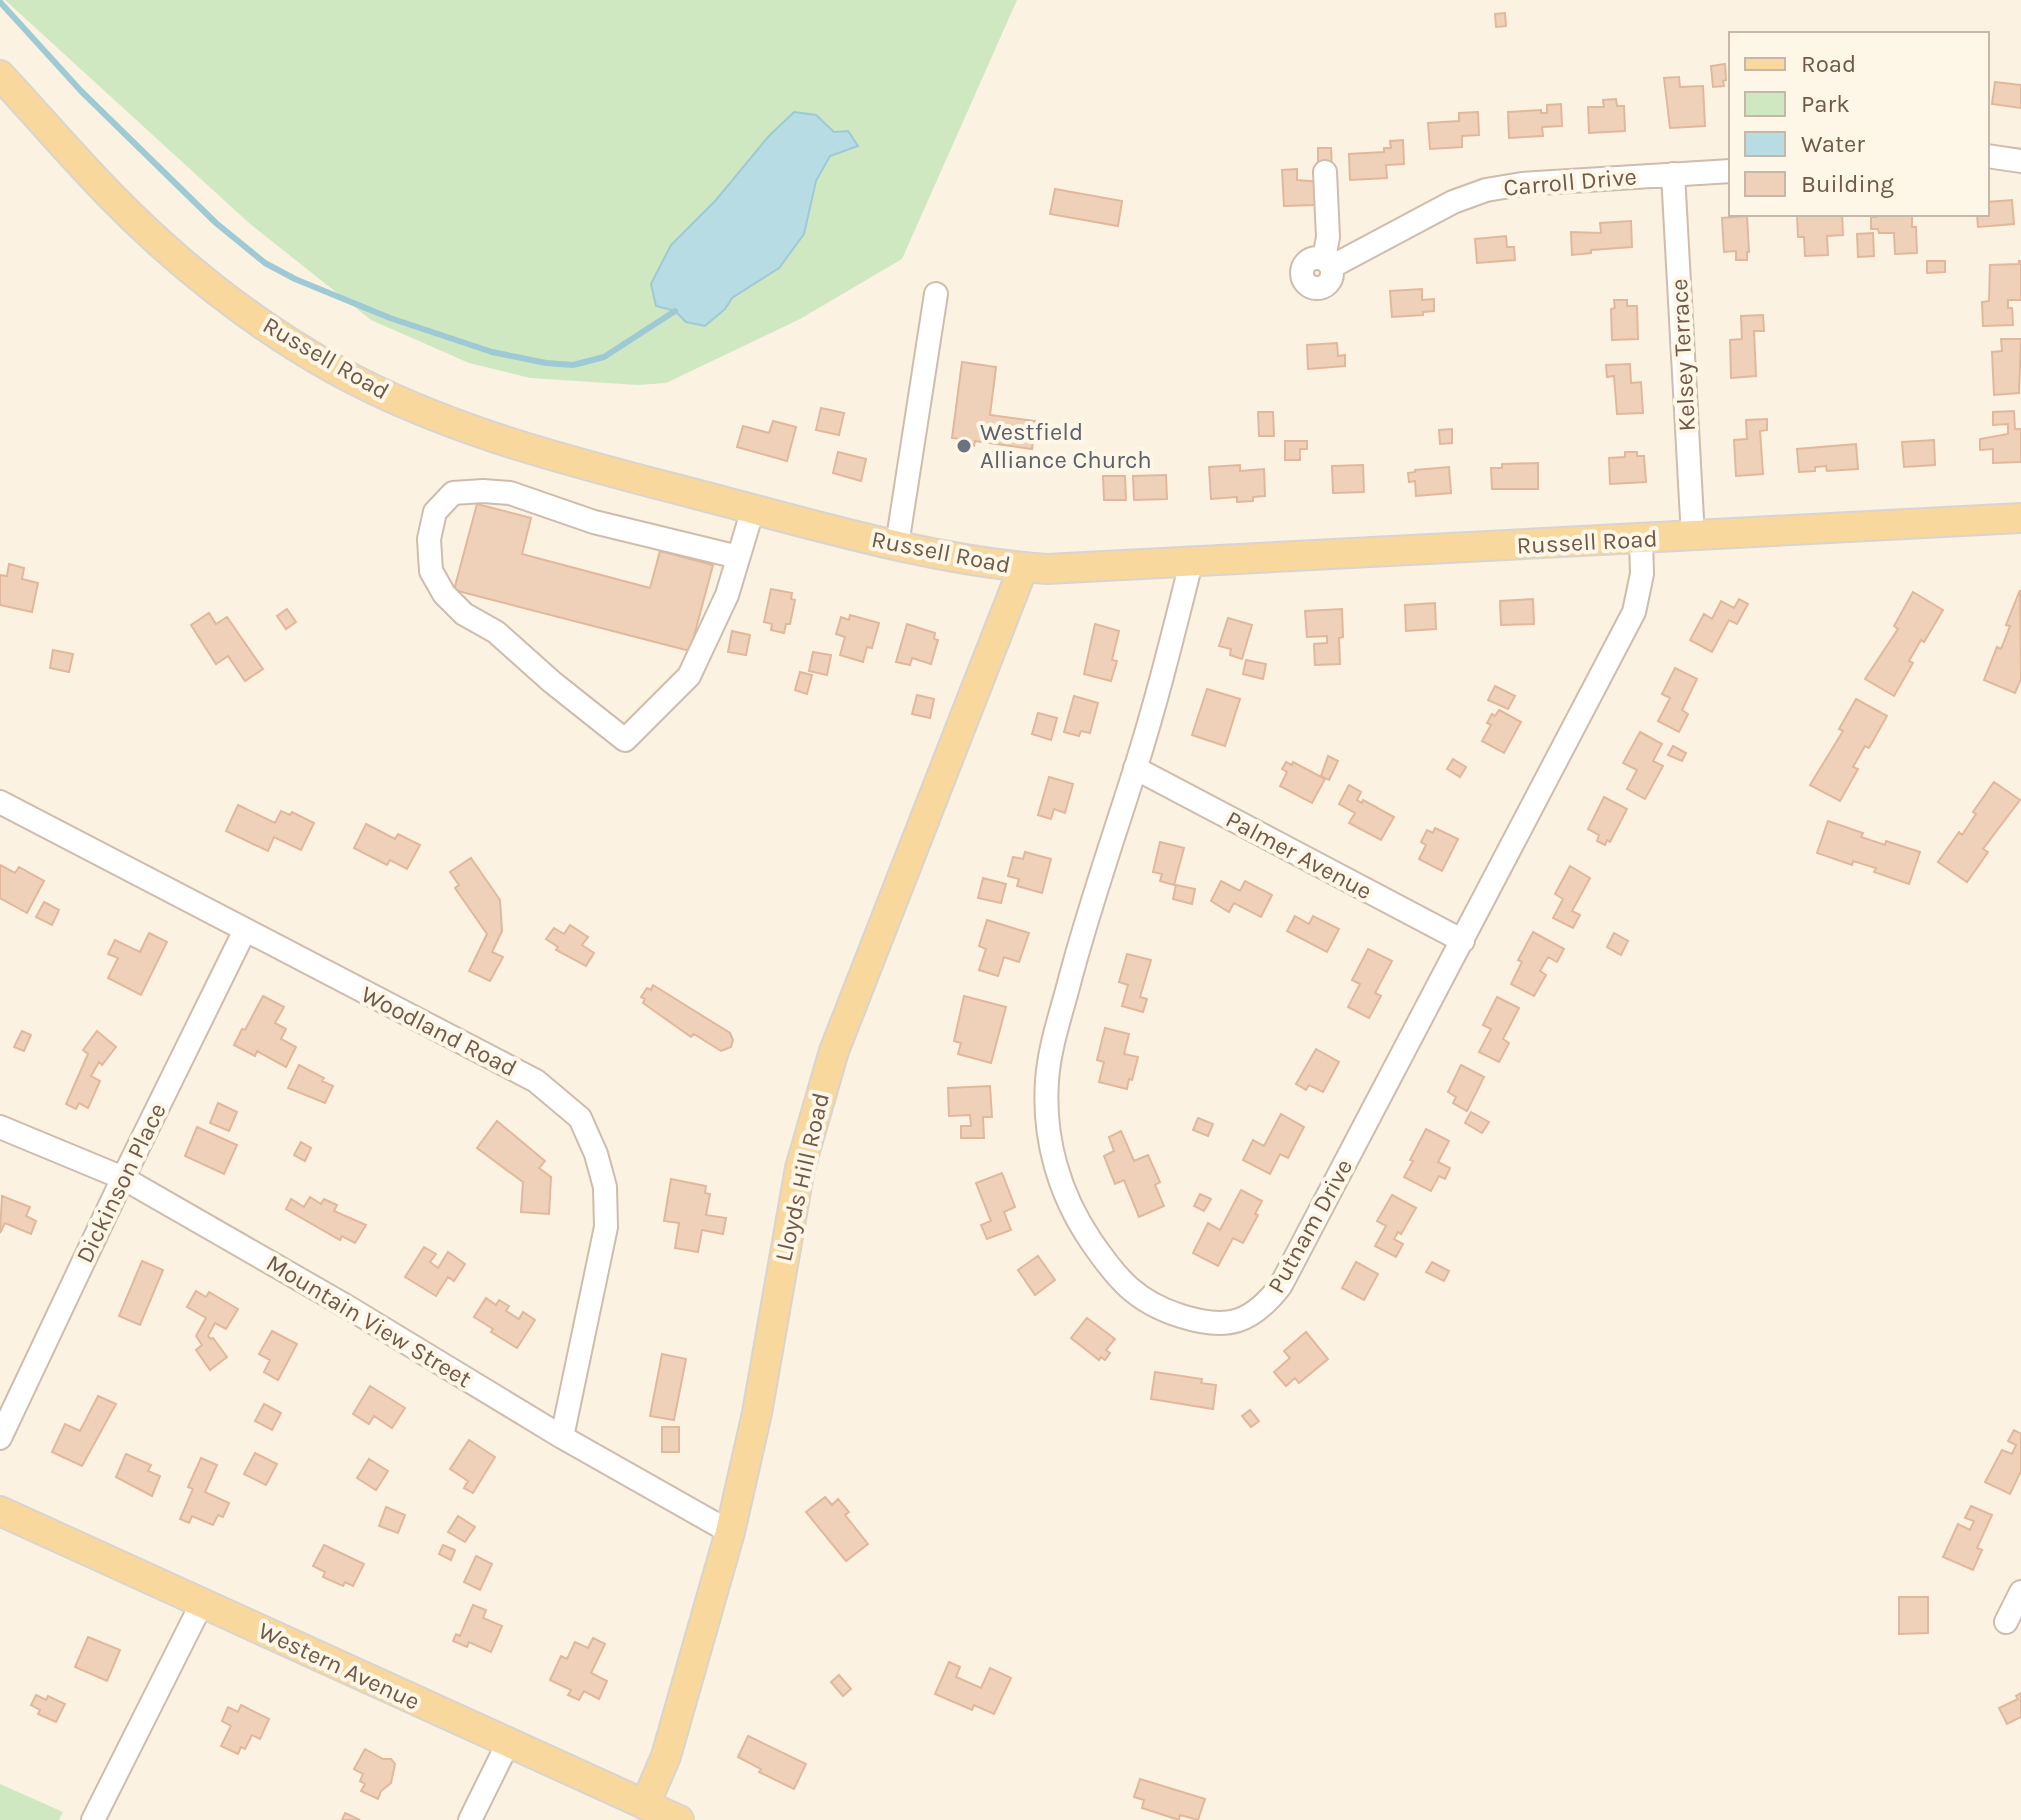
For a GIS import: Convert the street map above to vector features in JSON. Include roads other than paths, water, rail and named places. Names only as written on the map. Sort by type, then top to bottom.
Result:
[{"type":"main road","name":"Russell Road","points":[[0,75],[111,196],[162,244],[222,293],[333,368],[397,400],[507,442],[897,545],[1023,568],[1075,569],[2021,518]]},
{"type":"main road","name":"Lloyds Hill Road","points":[[645,1805],[670,1744],[730,1532],[757,1413],[800,1168],[815,1110],[834,1051],[1023,568]]},
{"type":"main road","name":"Western Avenue","points":[[0,1511],[679,1820]]},
{"type":"street","points":[[1989,156],[2021,161]]},
{"type":"street","name":"Carroll Drive","points":[[1325,172],[1327,263],[1453,202],[1486,190],[1522,184],[1729,171]]},
{"type":"street","name":"Kelsey Terrace","points":[[1673,174],[1693,537]]},
{"type":"street","points":[[897,545],[936,294]]},
{"type":"street","points":[[738,557],[594,522],[510,493],[483,491],[453,493],[435,512],[429,539],[431,571],[444,594],[464,614],[496,632],[625,740],[689,676],[727,595],[753,509]]},
{"type":"street","name":"Putnam Drive","points":[[1191,563],[1135,768],[1082,933],[1054,1042],[1047,1094],[1054,1159],[1071,1209],[1108,1266],[1123,1284],[1145,1301],[1182,1316],[1213,1322],[1243,1319],[1257,1313],[1289,1272],[1634,612],[1642,574],[1641,539]]},
{"type":"street","name":"Palmer Avenue","points":[[1135,768],[1463,941]]},
{"type":"street","name":"Woodland Road","points":[[0,802],[536,1081],[580,1118],[596,1154],[605,1187],[606,1227],[562,1437]]},
{"type":"street","name":"Dickinson Place","points":[[0,1438],[245,930]]},
{"type":"street","name":"Mountain View Street","points":[[0,1127],[123,1178],[346,1306],[562,1437],[730,1532]]},
{"type":"street","points":[[2006,1622],[2021,1592]]},
{"type":"street","points":[[93,1820],[202,1603]]},
{"type":"street","points":[[470,1820],[508,1743]]},
{"type":"water","points":[[794,112],[816,115],[834,132],[848,131],[858,146],[830,156],[816,181],[804,234],[779,268],[732,298],[725,309],[705,326],[686,322],[675,311],[656,306],[651,284],[671,245],[716,200],[768,137]]},
{"type":"waterway","points":[[0,2],[81,91],[216,223],[265,263],[295,279],[390,318],[492,352],[546,363],[573,365],[604,357],[675,311]]},
{"type":"place","name":"Westfield Alliance Church","points":[[964,446]]}]
